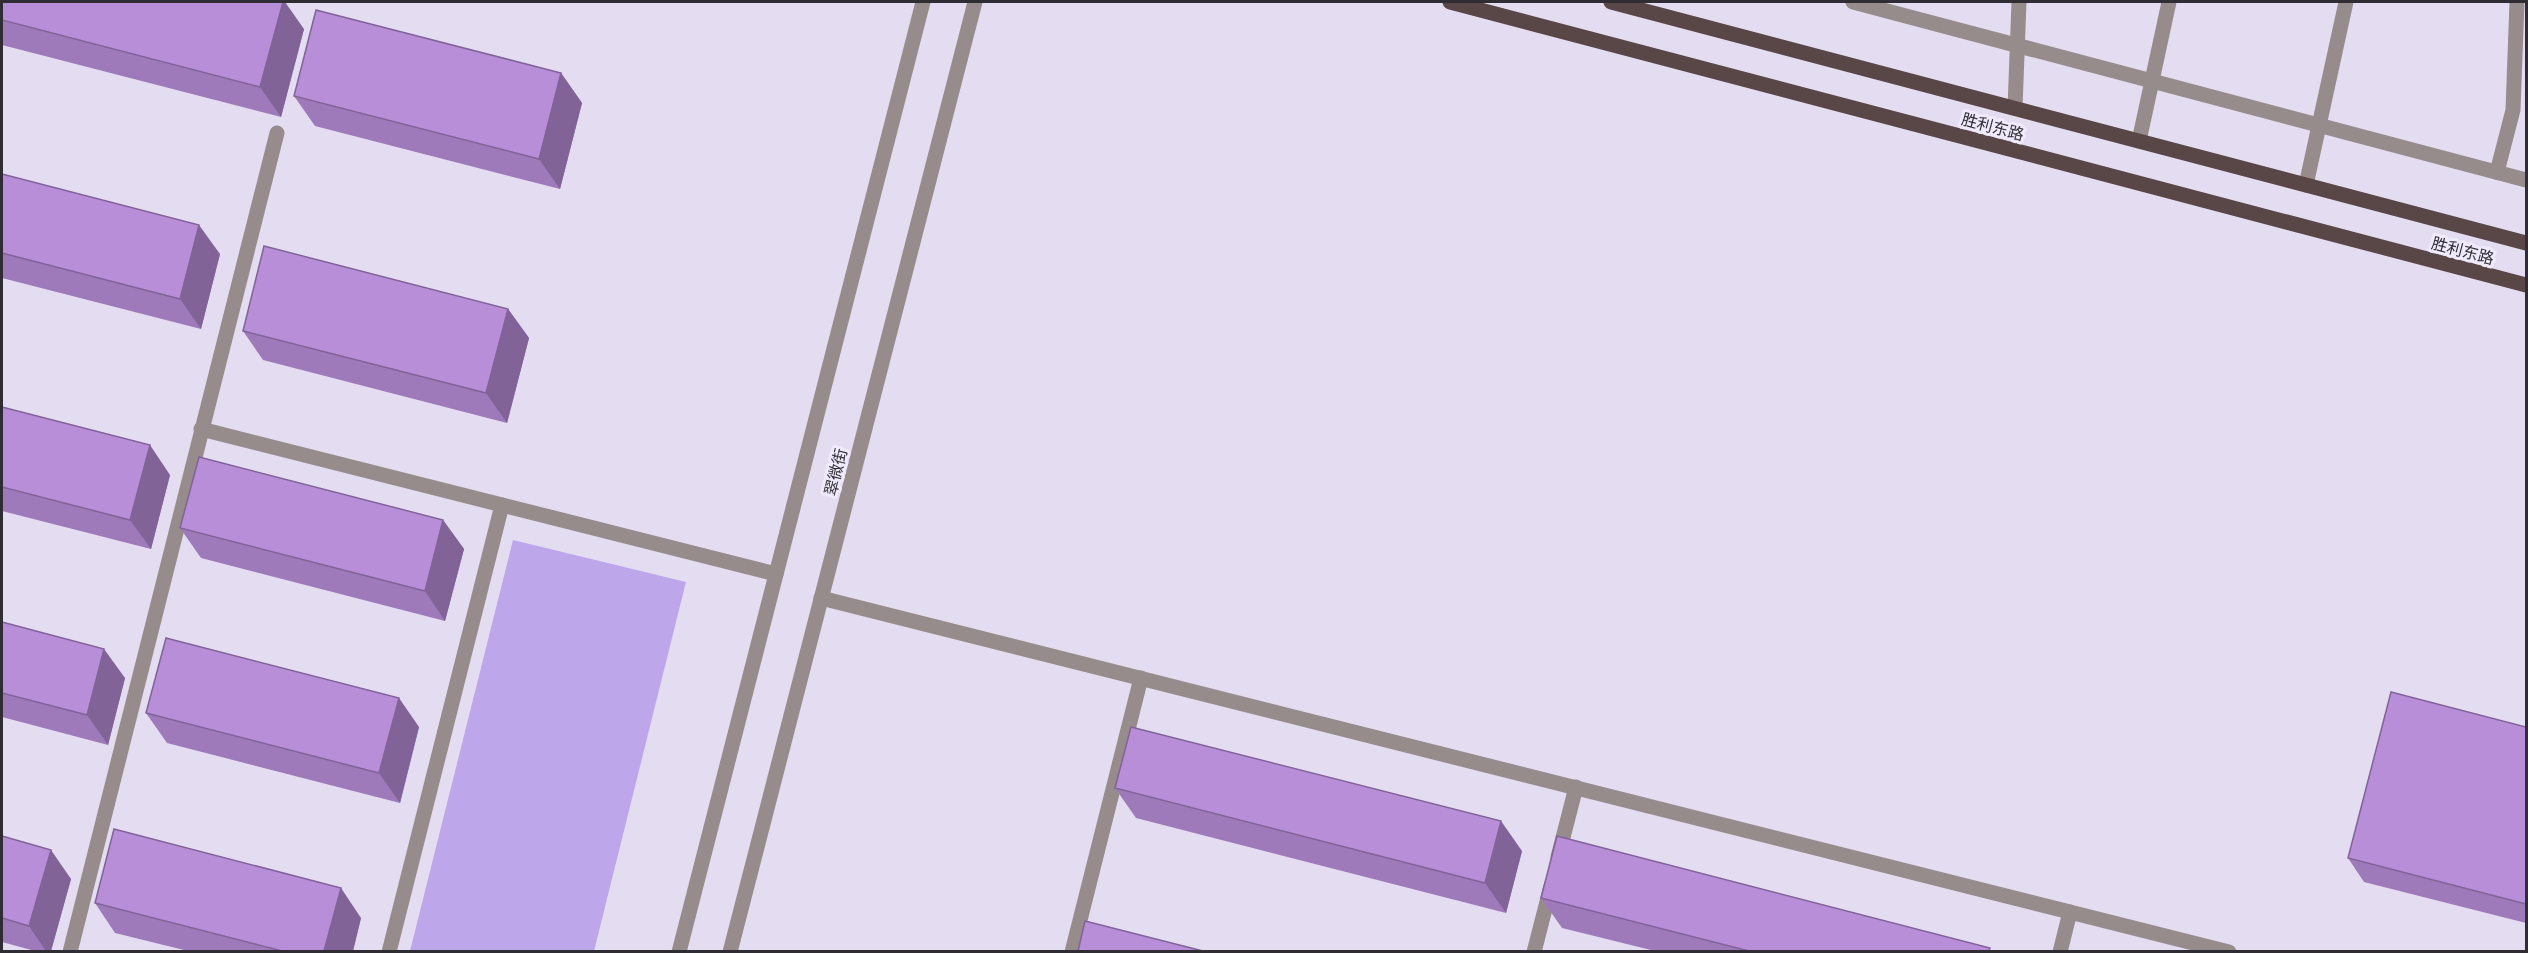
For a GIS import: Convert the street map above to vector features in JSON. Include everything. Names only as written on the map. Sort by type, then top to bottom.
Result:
[{"type":"main road","name":"胜利东路","points":[[1450,2],[2526,285]]},
{"type":"main road","name":"胜利东路","points":[[1611,2],[2526,243]]},
{"type":"street","name":"翠微街","points":[[679,951],[923,2]]},
{"type":"street","name":"翠微街","points":[[730,951],[975,2]]},
{"type":"street","points":[[1853,2],[2526,180]]},
{"type":"street","points":[[2015,108],[2019,2]]},
{"type":"street","points":[[2139,141],[2169,2]]},
{"type":"street","points":[[2306,185],[2346,2]]},
{"type":"street","points":[[2497,172],[2513,110],[2517,2]]},
{"type":"street","points":[[70,951],[277,133]]},
{"type":"street","points":[[201,429],[776,574]]},
{"type":"street","points":[[389,951],[502,505]]},
{"type":"street","points":[[821,598],[2229,951]]},
{"type":"street","points":[[1072,951],[1141,678]]},
{"type":"street","points":[[1534,951],[1576,787]]},
{"type":"street","points":[[2060,951],[2070,912]]},
{"type":"shaded area","points":[[513,540],[686,582],[594,951],[410,951]]},
{"type":"building","points":[[2,2],[283,2],[260,87],[2,20]]},
{"type":"building","points":[[316,10],[561,73],[539,159],[294,96]]},
{"type":"building","points":[[2,174],[199,225],[180,299],[2,253]]},
{"type":"building","points":[[264,246],[508,309],[486,393],[243,331]]},
{"type":"building","points":[[2,407],[150,445],[130,520],[2,487]]},
{"type":"building","points":[[199,457],[443,520],[425,591],[180,528]]},
{"type":"building","points":[[2,622],[104,649],[87,715],[2,693]]},
{"type":"building","points":[[166,638],[399,698],[379,773],[146,713]]},
{"type":"building","points":[[2391,692],[2526,727],[2526,904],[2348,858]]},
{"type":"building","points":[[1131,727],[1501,821],[1485,883],[1115,788]]},
{"type":"building","points":[[114,829],[341,888],[324,951],[282,951],[95,903]]},
{"type":"building","points":[[2,836],[51,850],[29,926],[2,918]]},
{"type":"building","points":[[1557,836],[1990,948],[1989,951],[1749,951],[1541,898]]},
{"type":"building","points":[[1085,921],[1203,951],[1078,951]]}]
